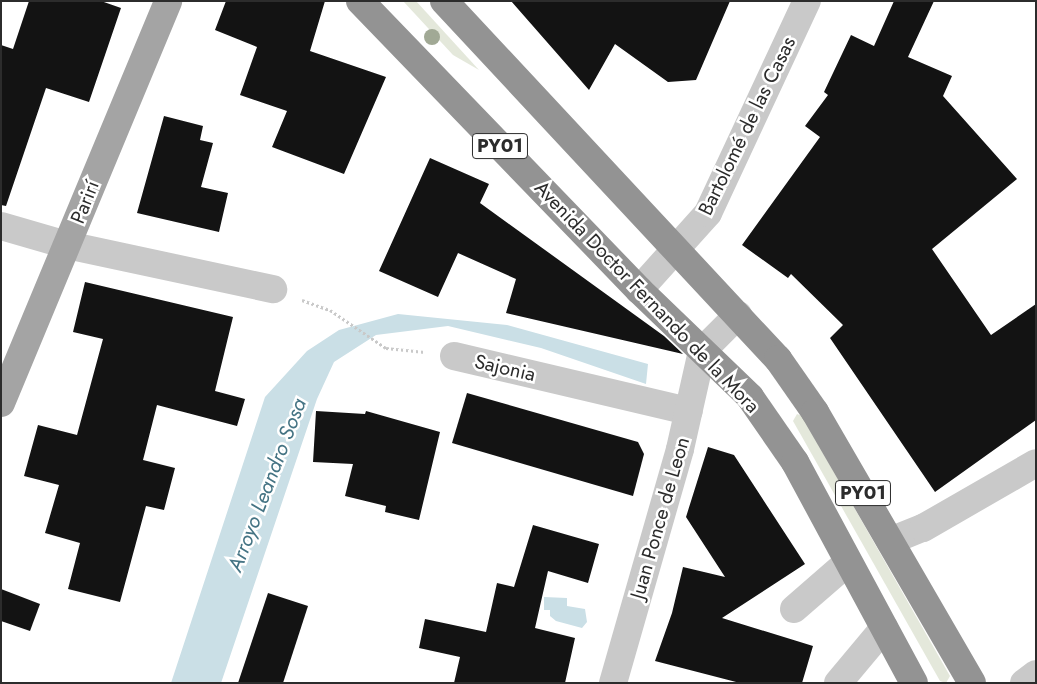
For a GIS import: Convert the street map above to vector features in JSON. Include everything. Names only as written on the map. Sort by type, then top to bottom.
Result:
[{"type":"highway","name":"Avenida Doctor Fernando de la Mora","points":[[360,1],[639,290],[750,397],[794,462],[913,683]]},
{"type":"highway","name":"PY01","points":[[444,1],[678,249],[778,359],[816,412],[972,683]]},
{"type":"main road","name":"Parirí","points":[[1,403],[168,1]]},
{"type":"street","name":"Bartolomé de las Casas","points":[[639,290],[678,249],[708,213],[807,1]]},
{"type":"street","points":[[1,226],[67,245],[273,289]]},
{"type":"street","points":[[702,351],[738,315]]},
{"type":"street","name":"Juan Ponce de Leon","points":[[613,683],[689,411],[702,351]]},
{"type":"street","name":"Sajonia","points":[[454,356],[689,411]]},
{"type":"street","points":[[890,541],[923,528],[1036,463]]},
{"type":"street","points":[[794,609],[847,563]]},
{"type":"street","points":[[838,683],[884,628]]},
{"type":"street","points":[[1024,683],[1036,674]]},
{"type":"path","name":"Sajonia","points":[[330,310],[386,348],[454,356]]},
{"type":"shaded area","points":[[403,1],[416,1],[479,70],[453,55]]},
{"type":"shaded area","points":[[797,414],[802,416],[950,676],[946,683],[940,681],[793,421]]},
{"type":"water","name":"Arroyo Leandro Sosa","points":[[398,314],[507,325],[648,364],[646,384],[541,348],[448,326],[376,335],[334,362],[317,399],[221,683],[171,683],[265,397],[307,351],[339,330]]},
{"type":"water","points":[[544,597],[567,598],[567,606],[585,609],[587,622],[582,628],[556,621],[550,616],[550,610],[544,610]]},
{"type":"building","points":[[29,1],[101,1],[121,8],[89,102],[46,88],[6,206],[1,205],[1,45],[13,49]]},
{"type":"building","points":[[226,1],[325,1],[310,51],[386,77],[344,174],[272,147],[287,111],[240,95],[257,47],[215,30]]},
{"type":"building","points":[[511,1],[730,1],[696,80],[668,82],[615,44],[589,90]]},
{"type":"building","points":[[894,1],[934,1],[908,57],[952,76],[943,96],[1017,179],[932,249],[991,335],[1036,304],[1036,420],[935,492],[830,338],[843,325],[791,274],[788,278],[742,245],[820,137],[805,126],[828,95],[824,92],[851,35],[874,46]]},
{"type":"building","points":[[164,116],[203,126],[200,140],[213,143],[201,187],[228,193],[219,232],[137,213]]},
{"type":"building","points":[[430,158],[489,184],[480,203],[664,336],[683,354],[506,313],[516,279],[458,253],[438,297],[379,271]]},
{"type":"building","points":[[85,282],[233,317],[215,391],[245,399],[237,426],[157,405],[143,460],[175,468],[164,510],[146,506],[120,602],[68,589],[80,543],[45,533],[59,485],[24,476],[38,425],[77,435],[103,339],[73,332]]},
{"type":"building","points":[[467,393],[638,442],[644,454],[633,496],[452,443]]},
{"type":"building","points":[[316,411],[365,414],[366,411],[440,432],[419,520],[385,512],[386,506],[345,496],[353,464],[313,462]]},
{"type":"building","points":[[708,447],[734,455],[805,564],[722,618],[813,646],[802,683],[740,683],[655,661],[672,613],[683,567],[725,577],[686,517]]},
{"type":"building","points":[[533,525],[599,544],[588,583],[548,571],[535,628],[575,638],[565,683],[454,683],[460,657],[419,648],[425,619],[486,632],[497,583],[514,587]]},
{"type":"building","points":[[1,589],[40,604],[30,631],[1,621]]},
{"type":"building","points":[[268,593],[308,606],[283,683],[238,683]]}]
